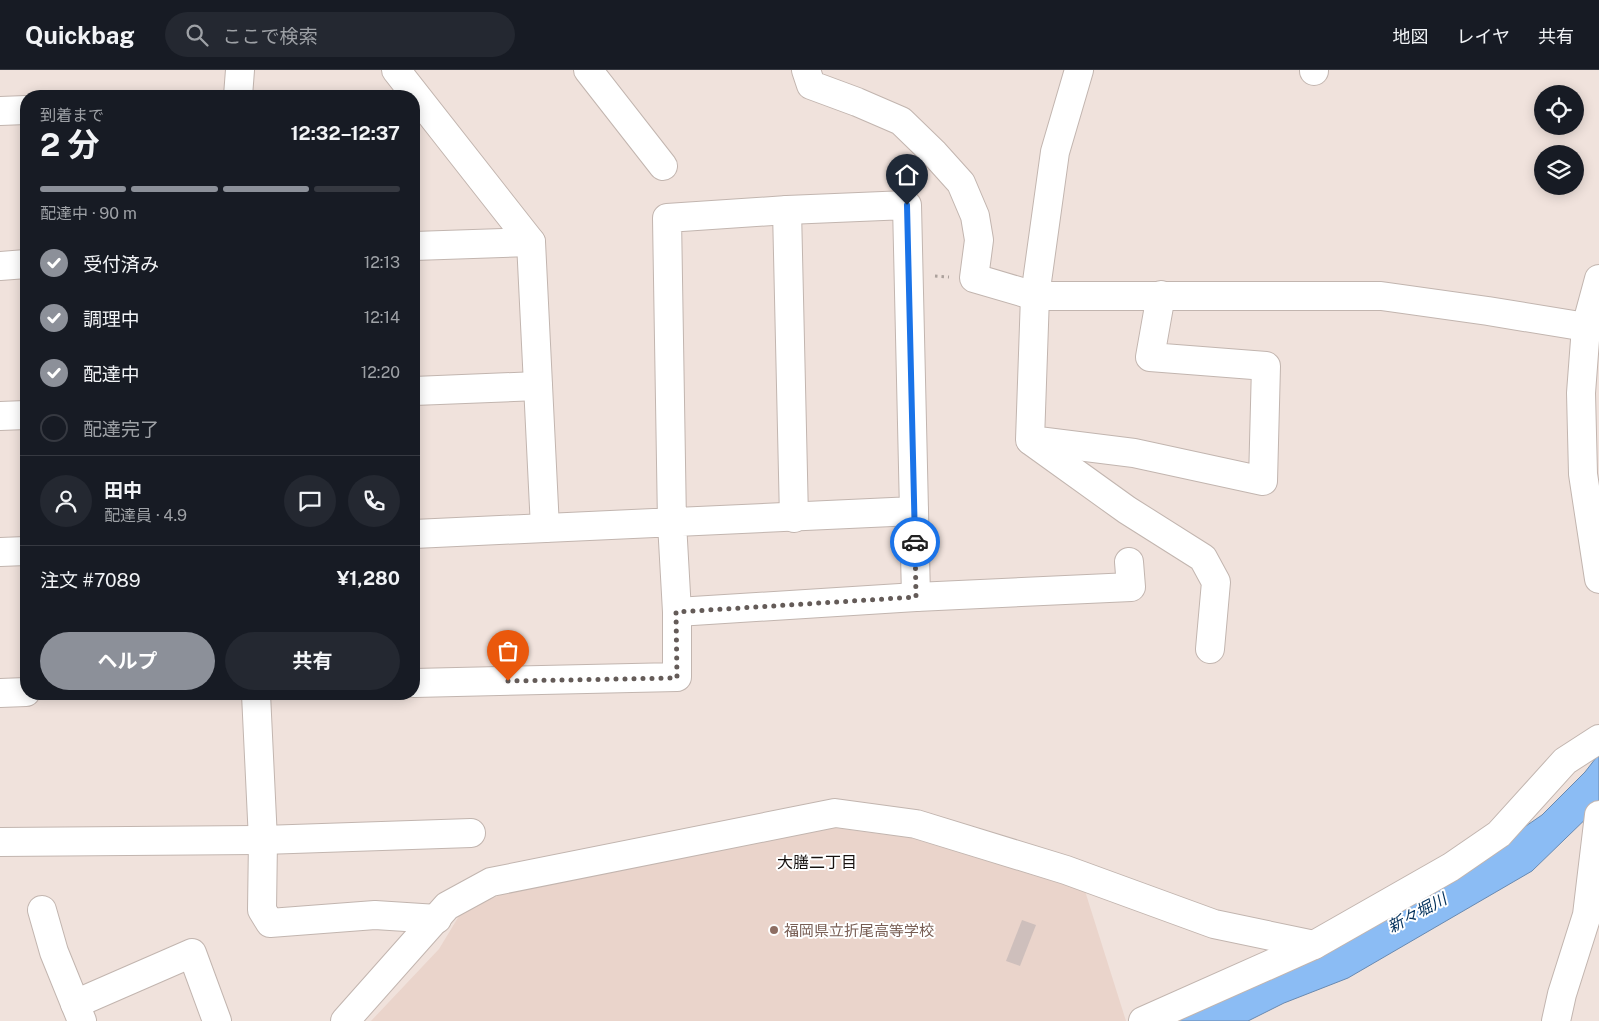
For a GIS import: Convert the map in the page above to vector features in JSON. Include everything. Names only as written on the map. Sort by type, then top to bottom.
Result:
[{"type":"street","points":[[238,90],[240,70]]},
{"type":"street","points":[[396,70],[412,90]]},
{"type":"street","points":[[588,70],[662,166]]},
{"type":"street","points":[[806,70],[811,84],[901,121],[934,153],[961,184],[975,216],[979,240],[974,278],[1035,296],[1381,296],[1586,327]]},
{"type":"street","points":[[1030,440],[1035,296],[1055,152],[1079,70]]},
{"type":"street","points":[[420,100],[532,242],[545,528]]},
{"type":"street","points":[[0,111],[20,110]]},
{"type":"street","points":[[420,683],[677,678],[672,522],[667,218],[786,210],[907,205],[916,597]]},
{"type":"street","points":[[786,210],[794,518]]},
{"type":"street","points":[[420,246],[532,242]]},
{"type":"street","points":[[0,266],[20,264]]},
{"type":"street","points":[[1599,279],[1586,327],[1581,393],[1583,474],[1599,579]]},
{"type":"street","points":[[1030,440],[1134,453],[1263,481],[1266,366],[1150,357],[1161,295]]},
{"type":"street","points":[[420,391],[538,386]]},
{"type":"street","points":[[0,416],[20,415]]},
{"type":"street","points":[[1030,440],[1127,510],[1203,558],[1216,582],[1210,649]]},
{"type":"street","points":[[420,534],[914,511]]},
{"type":"street","points":[[0,552],[20,551]]},
{"type":"street","points":[[676,612],[916,597],[1131,587],[1130,562]]},
{"type":"street","points":[[0,693],[20,692]]},
{"type":"street","points":[[256,700],[263,840],[262,910],[270,923],[376,915],[437,919]]},
{"type":"street","points":[[1143,1021],[1314,945],[1451,867],[1499,834],[1566,761],[1599,738]]},
{"type":"street","points":[[345,1021],[447,906],[491,882],[835,813],[916,824],[1066,870],[1214,924],[1314,945]]},
{"type":"street","points":[[1556,1021],[1562,994],[1587,915],[1598,825]]},
{"type":"street","points":[[0,842],[263,840],[471,833]]},
{"type":"street","points":[[42,910],[54,952],[79,1013],[192,953],[217,1021]]},
{"type":"path","points":[[908,274],[974,278]]},
{"type":"shaded area","name":"福岡県立折尾高等学校","points":[[835,828],[911,838],[1085,891],[1126,1021],[371,1021],[439,949],[462,911],[515,889]]},
{"type":"water","name":"新々堀川","points":[[1599,754],[1599,806],[1532,871],[1348,978],[1284,1003],[1248,1021],[1170,1021],[1460,871],[1542,815],[1585,772]]},
{"type":"building","points":[[1022,920],[1036,925],[1020,966],[1006,961]]},
{"type":"way so far","points":[[508,681],[677,678],[676,612],[916,597],[915,542]]},
{"type":"place","name":"福岡県立折尾高等学校","points":[[774,930]]},
{"type":"district","name":"大膳二丁目","points":[[817,862]]},
{"type":"route","points":[[907,205],[915,542]]}]
